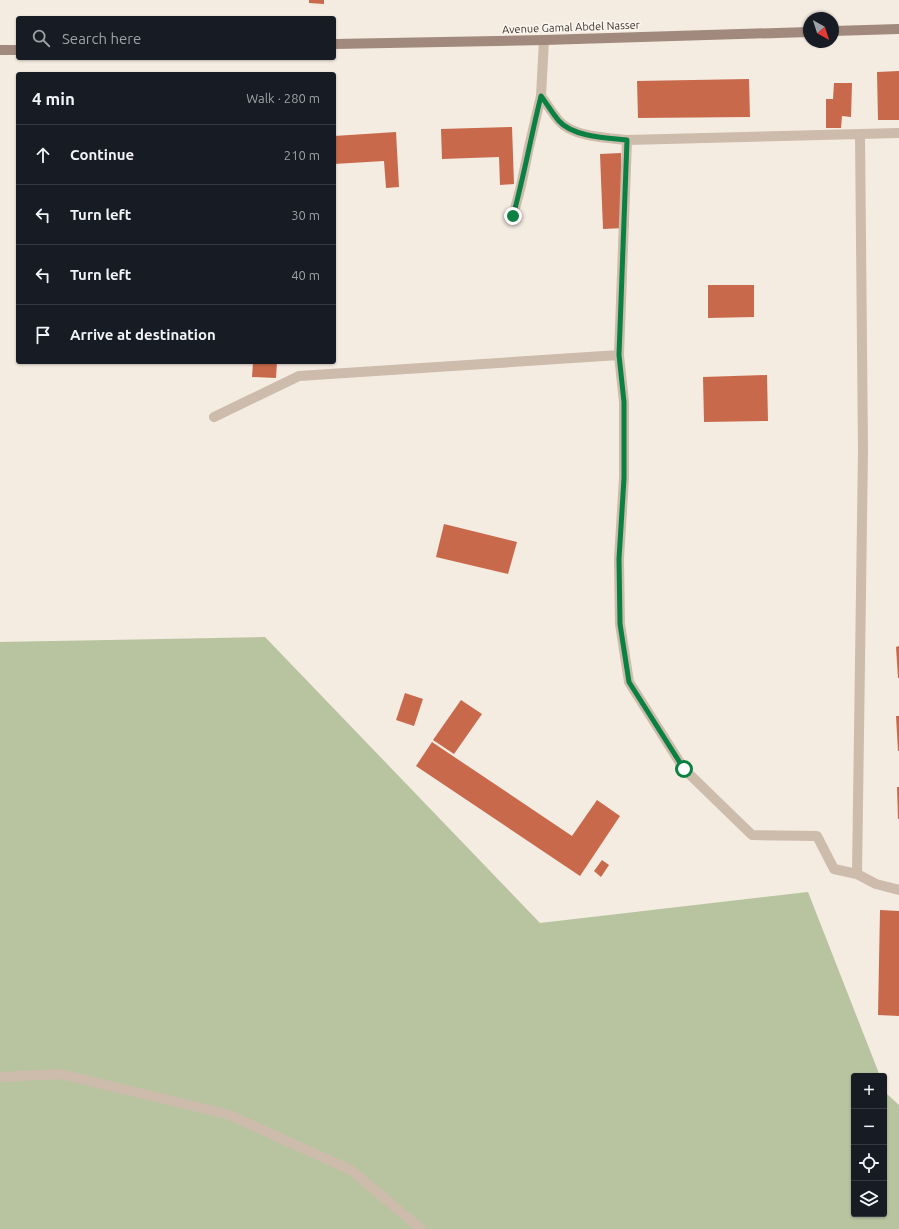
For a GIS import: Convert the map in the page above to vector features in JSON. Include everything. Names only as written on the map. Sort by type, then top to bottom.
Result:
[{"type":"street","points":[[839,32],[899,30]]},
{"type":"street","name":"Avenue Gamal Abdel Nasser","points":[[336,44],[544,40],[803,32]]},
{"type":"street","points":[[513,216],[541,96],[544,40]]},
{"type":"street","points":[[0,50],[16,50]]},
{"type":"street","points":[[541,96],[560,123],[574,131],[586,135],[627,140],[899,133]]},
{"type":"street","points":[[857,874],[863,451],[860,134]]},
{"type":"street","points":[[627,140],[619,355],[624,402],[624,478],[619,559],[620,624],[629,682],[684,769],[752,835],[817,836],[834,869],[857,874],[876,884],[899,890]]},
{"type":"street","points":[[214,417],[299,376],[619,355]]},
{"type":"street","points":[[0,1077],[60,1074],[227,1114],[351,1170],[421,1229]]},
{"type":"green space","points":[[265,637],[540,923],[808,892],[879,1073],[851,1073],[851,1217],[887,1217],[887,1094],[899,1105],[899,1229],[0,1229],[0,642]]},
{"type":"building","points":[[309,0],[324,0],[324,4],[309,3]]},
{"type":"building","points":[[899,71],[899,120],[878,120],[877,72]]},
{"type":"building","points":[[749,79],[750,117],[638,118],[637,81]]},
{"type":"building","points":[[834,83],[852,83],[851,117],[842,116],[841,128],[826,128],[826,99],[833,99]]},
{"type":"building","points":[[512,127],[514,184],[500,185],[499,157],[442,159],[441,129]]},
{"type":"building","points":[[396,132],[399,187],[386,188],[384,161],[336,164],[336,136]]},
{"type":"building","points":[[621,153],[624,228],[603,229],[600,154]]},
{"type":"building","points":[[708,285],[754,285],[754,317],[708,318]]},
{"type":"building","points":[[253,364],[277,364],[276,378],[252,377]]},
{"type":"building","points":[[767,375],[768,421],[704,422],[703,377]]},
{"type":"building","points":[[444,524],[517,542],[508,574],[436,557]]},
{"type":"building","points":[[899,646],[899,678],[898,678],[896,647]]},
{"type":"building","points":[[405,693],[423,699],[414,726],[396,720]]},
{"type":"building","points":[[461,700],[482,714],[454,754],[433,740]]},
{"type":"building","points":[[896,716],[899,716],[899,751],[898,751]]},
{"type":"building","points":[[432,742],[572,836],[597,800],[620,816],[580,876],[416,766]]},
{"type":"building","points":[[897,787],[899,787],[899,819],[898,819]]},
{"type":"building","points":[[602,860],[609,865],[601,877],[594,871]]},
{"type":"building","points":[[880,910],[899,911],[899,1016],[878,1015]]},
{"type":"route","points":[[513,216],[541,96],[560,123],[574,131],[586,135],[627,140],[619,355],[624,402],[624,478],[619,559],[620,624],[629,682],[684,769]]}]
